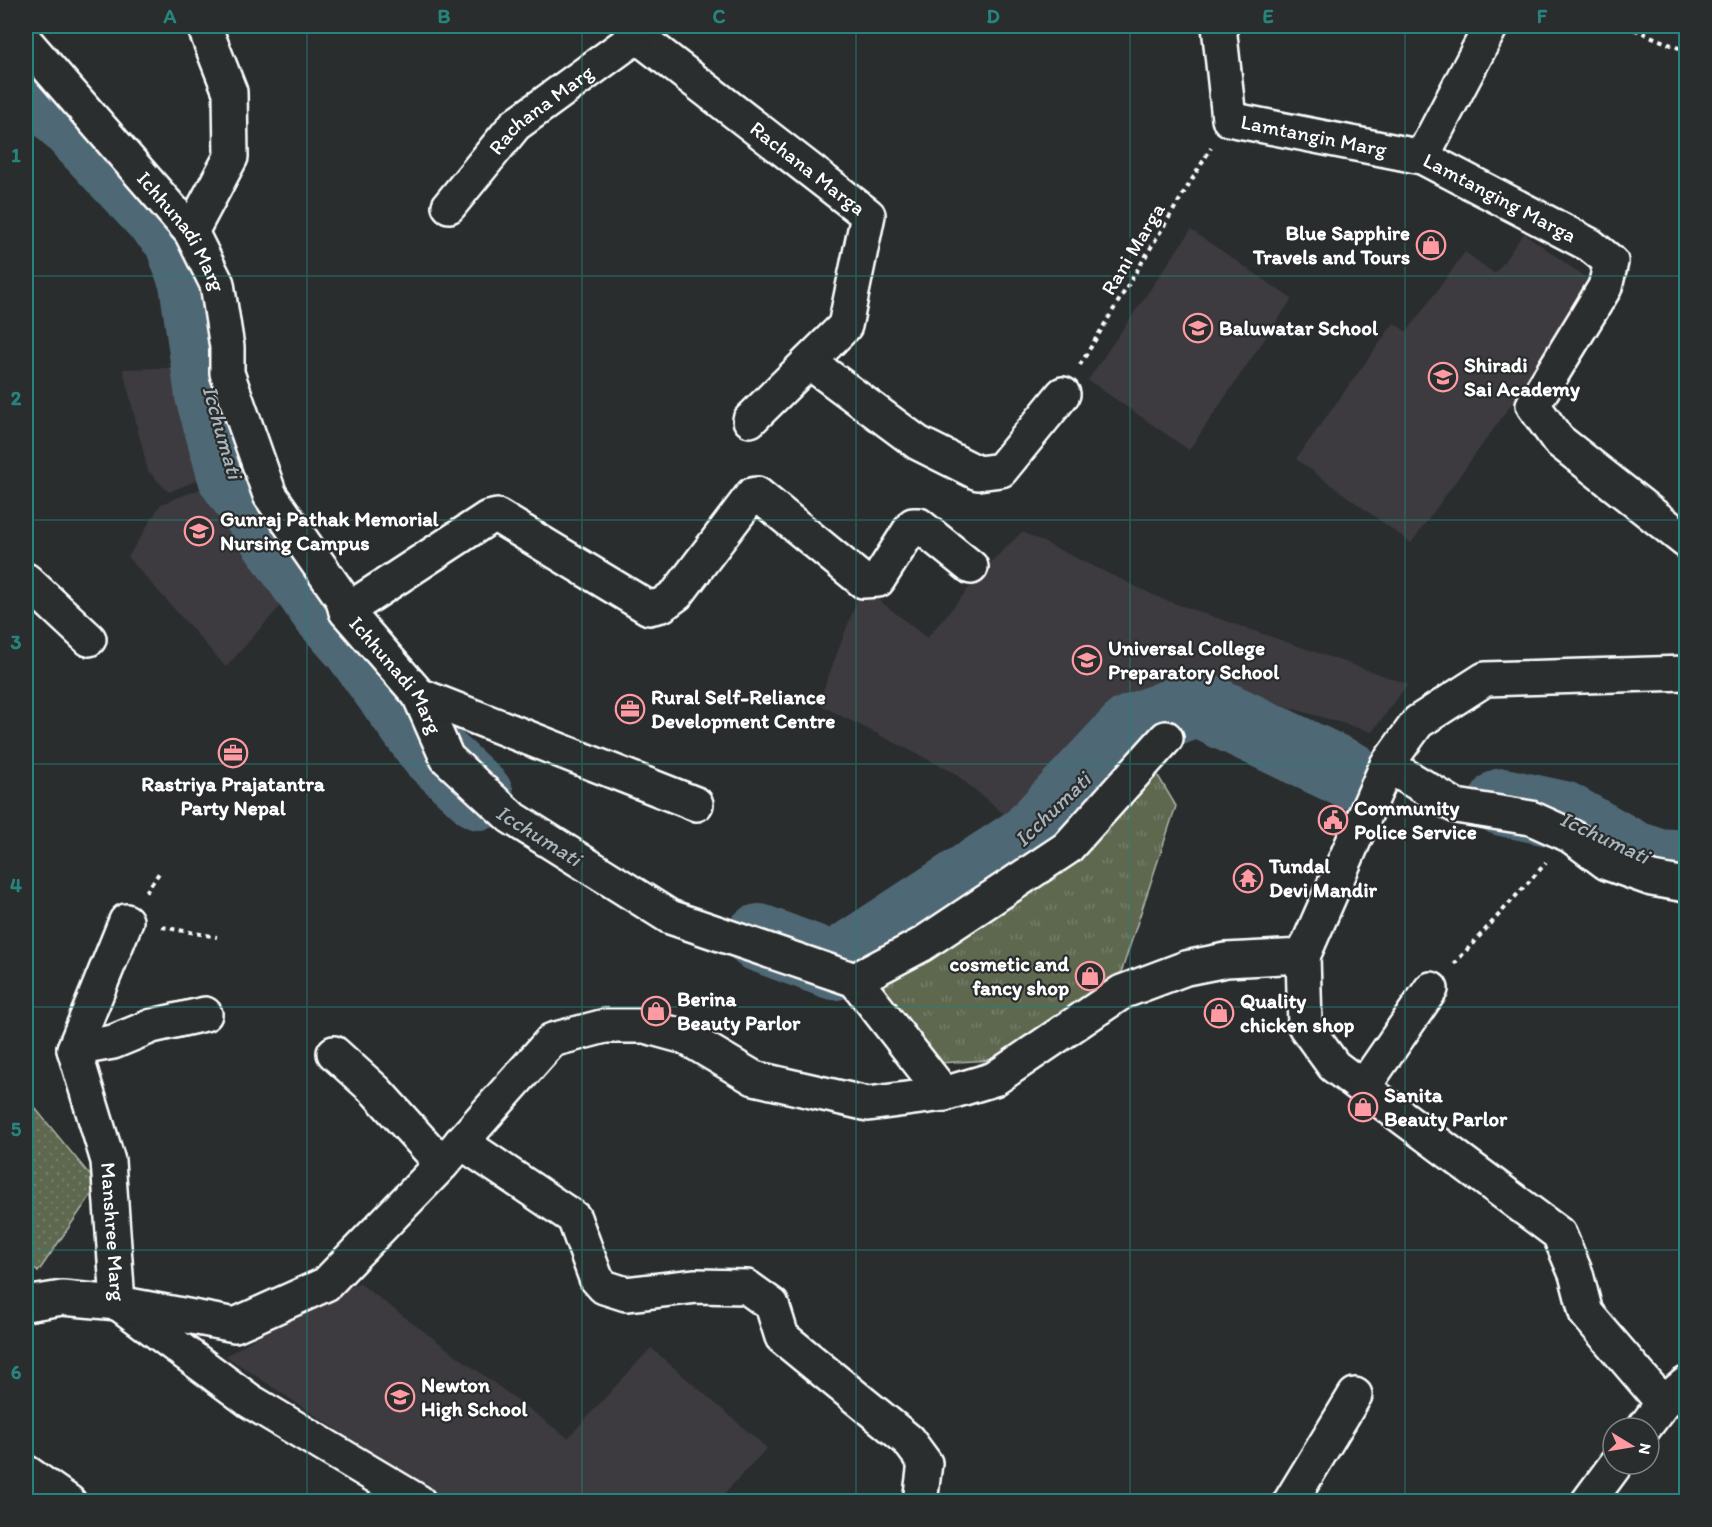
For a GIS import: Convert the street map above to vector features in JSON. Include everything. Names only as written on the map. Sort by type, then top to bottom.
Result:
[{"type":"street","points":[[191,231],[231,157],[230,92],[204,26]]},
{"type":"street","name":"Lamtangin Marg","points":[[1219,26],[1229,119],[1422,157]]},
{"type":"street","name":"Lamtanging Marga","points":[[1491,26],[1422,157],[1590,245],[1611,262],[1605,287],[1533,405],[1558,440],[1686,541]]},
{"type":"street","name":"Rachana Marg","points":[[448,206],[515,125],[640,31]]},
{"type":"street","name":"Rachana Marga","points":[[640,31],[867,214],[845,326],[750,420]]},
{"type":"street","name":"Ichhunadi Marg","points":[[26,42],[191,231],[217,284],[227,347],[228,373],[270,495],[342,598],[346,611],[419,695],[447,758],[511,817],[670,917],[855,980]]},
{"type":"street","points":[[809,362],[918,443],[978,473],[1001,470],[1063,394]]},
{"type":"street","points":[[346,611],[488,518],[497,516],[649,608],[662,605],[677,594],[752,495],[757,494],[863,580],[878,580],[913,525],[919,525],[971,567]]},
{"type":"street","points":[[26,580],[89,639]]},
{"type":"street","points":[[1665,1405],[1586,1313],[1576,1274],[1559,1234],[1364,1086],[1334,1066],[1305,1026],[1303,956],[1387,765],[1419,722],[1485,679],[1686,673]]},
{"type":"street","points":[[419,695],[696,804]]},
{"type":"street","points":[[944,1094],[855,980],[921,945],[1067,848],[1166,738]]},
{"type":"street","points":[[1387,765],[1456,806],[1532,818],[1571,836],[1607,863],[1652,879],[1686,885]]},
{"type":"street","points":[[74,1048],[126,921]]},
{"type":"street","points":[[26,1304],[62,1298],[118,1303],[235,1325],[326,1284],[451,1153],[552,1040],[605,1026],[645,1026],[685,1037],[754,1078],[868,1104],[944,1094],[994,1079],[1122,992],[1186,968],[1226,960],[1303,956]]},
{"type":"street","points":[[1364,1086],[1431,989]]},
{"type":"street","points":[[74,1048],[113,1042],[152,1026],[204,1014]]},
{"type":"street","name":"Manshree Marg","points":[[74,1048],[108,1161],[118,1303],[250,1401],[419,1502]]},
{"type":"street","points":[[334,1053],[451,1153],[574,1218],[596,1278],[604,1287],[626,1294],[696,1286],[747,1287],[772,1305],[782,1337],[908,1440],[925,1462],[920,1502]]},
{"type":"street","points":[[1290,1502],[1355,1395]]},
{"type":"street","points":[[26,1472],[69,1502]]},
{"type":"street","points":[[1588,1502],[1607,1476]]},
{"type":"path","points":[[1626,26],[1686,51]]},
{"type":"path","name":"Rani Marga","points":[[1063,394],[1229,119]]},
{"type":"path","points":[[1431,989],[1571,836]]},
{"type":"shaded area","name":"Baluwatar School","points":[[1191,230],[1292,299],[1189,450],[1088,380]]},
{"type":"shaded area","name":"Shiradi Sai Academy","points":[[1524,233],[1597,286],[1411,543],[1296,459],[1394,323],[1407,332],[1465,252],[1495,274]]},
{"type":"shaded area","name":"Gunraj Pathak Memorial Nursing Campus","points":[[205,367],[214,444],[230,496],[293,592],[226,667],[128,557],[161,504],[213,484],[209,475],[169,492],[148,471],[123,369]]},
{"type":"shaded area","name":"Universal College Preparatory School","points":[[1022,532],[1162,599],[1408,684],[1372,732],[1207,683],[1175,683],[1132,694],[1049,788],[1009,818],[953,772],[818,704],[862,587],[927,638],[992,561]]},
{"type":"shaded area","name":"Newton High School","points":[[360,1284],[568,1438],[651,1348],[767,1448],[717,1501],[444,1501],[226,1356],[336,1289]]},
{"type":"green space","points":[[1154,769],[1176,806],[1119,979],[1013,1059],[937,1063],[872,994],[1069,853]]},
{"type":"green space","points":[[26,1097],[98,1185],[38,1272],[26,1261]]},
{"type":"waterway","name":"Icchumati","points":[[26,75],[177,237],[193,282],[209,395],[232,477],[324,610],[356,646],[433,752],[480,796]]},
{"type":"waterway","name":"Icchumati","points":[[759,938],[834,966],[1029,838],[1131,729],[1197,703],[1349,775]]},
{"type":"waterway","name":"Icchumati","points":[[1503,802],[1563,815],[1634,855],[1656,862],[1686,864]]},
{"type":"place","name":"Blue Sapphire Travels and Tours","points":[[1431,245]]},
{"type":"place","name":"Baluwatar School","points":[[1198,328]]},
{"type":"place","name":"Shiradi Sai Academy","points":[[1443,377]]},
{"type":"place","name":"Gunraj Pathak Memorial Nursing Campus","points":[[199,531]]},
{"type":"place","name":"Universal College Preparatory School","points":[[1087,660]]},
{"type":"place","name":"Rural Self-Reliance Development Centre","points":[[630,709]]},
{"type":"place","name":"Rastriya Prajatantra Party Nepal","points":[[233,753]]},
{"type":"place","name":"Community Police Service","points":[[1333,820]]},
{"type":"place","name":"Tundal Devi Mandir","points":[[1248,878]]},
{"type":"place","name":"cosmetic and fancy shop","points":[[1090,976]]},
{"type":"place","name":"Berina Beauty Parlor","points":[[656,1011]]},
{"type":"place","name":"Quality chicken shop","points":[[1219,1013]]},
{"type":"place","name":"Sanita Beauty Parlor","points":[[1363,1107]]},
{"type":"place","name":"Newton High School","points":[[400,1397]]}]
